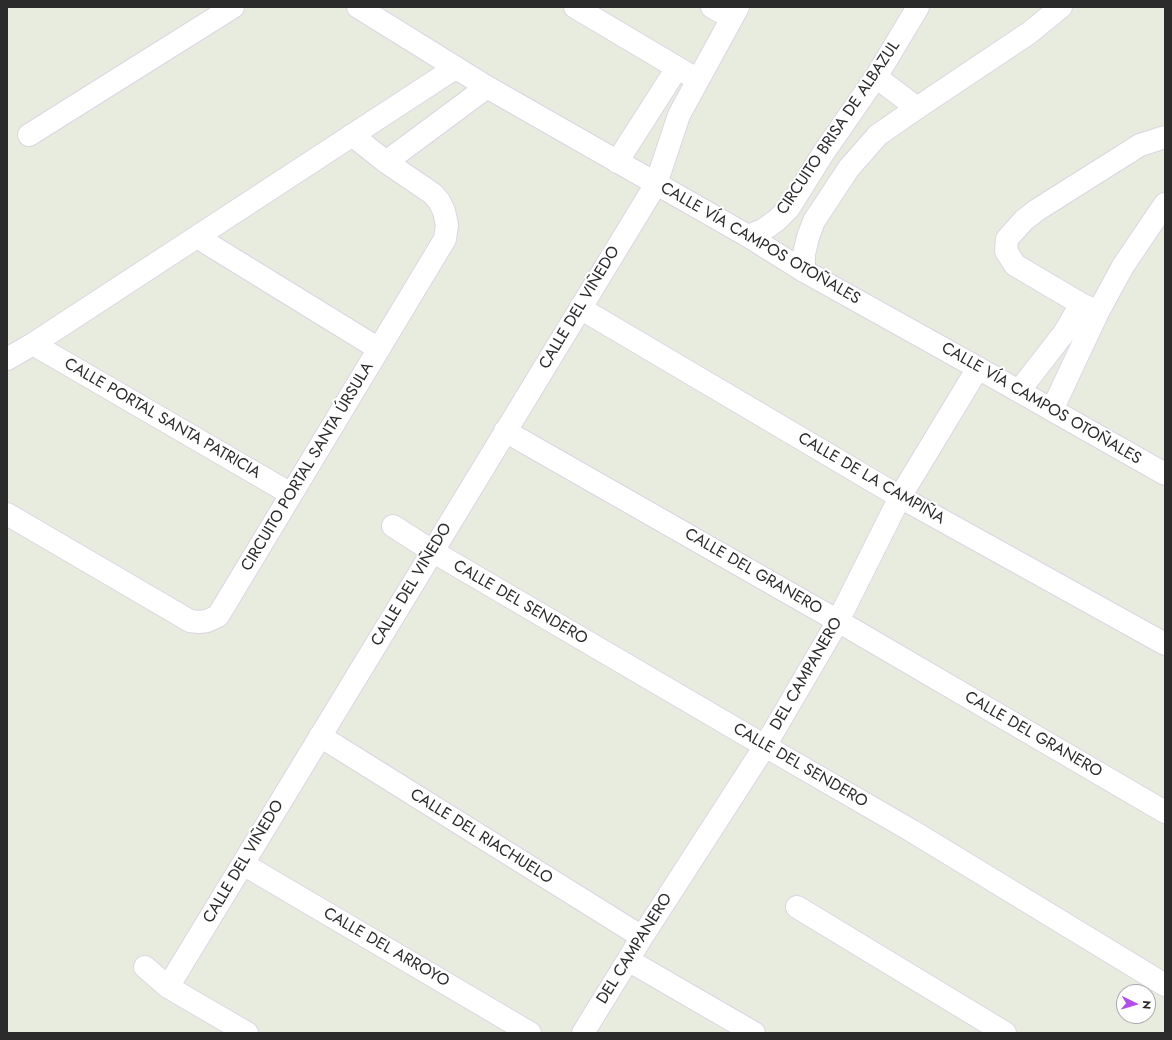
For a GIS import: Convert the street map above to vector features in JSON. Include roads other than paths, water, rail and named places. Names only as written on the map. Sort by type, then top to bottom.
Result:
[{"type":"street","points":[[29,135],[233,7]]},
{"type":"street","name":"CALLE VÍA CAMPOS OTOÑALES","points":[[358,7],[487,87],[748,236],[804,271],[1165,474]]},
{"type":"street","points":[[574,7],[698,80]]},
{"type":"street","points":[[712,7],[735,12]]},
{"type":"street","name":"CIRCUITO BRISA DE ALBAZUL","points":[[748,236],[764,230],[773,224],[789,208],[824,152],[876,78],[918,7]]},
{"type":"street","name":"CIRCUITO BRISA DE ALBAZUL","points":[[804,271],[805,248],[814,221],[849,168],[878,135],[1029,33],[1059,8]]},
{"type":"street","name":"CALLE DEL VIÑEDO","points":[[168,987],[656,184],[679,115],[735,12]]},
{"type":"street","points":[[7,359],[33,344],[455,68]]},
{"type":"street","points":[[617,162],[677,68]]},
{"type":"street","points":[[876,78],[917,108]]},
{"type":"street","points":[[386,162],[487,87]]},
{"type":"street","name":"CIRCUITO PORTAL SANTA ÚRSULA","points":[[7,514],[190,621],[207,621],[218,616],[445,239],[447,225],[444,211],[439,201],[433,194],[386,162],[352,135]]},
{"type":"street","points":[[1090,308],[1015,265],[1006,251],[1007,239],[1024,220],[1037,210],[1140,145],[1165,137]]},
{"type":"street","points":[[824,152],[849,168]]},
{"type":"street","points":[[1019,391],[1064,333],[1090,308],[1123,266],[1165,204]]},
{"type":"street","points":[[197,237],[379,349]]},
{"type":"street","name":"CALLE DE LA CAMPIÑA","points":[[580,308],[900,497],[1165,644]]},
{"type":"street","points":[[1052,410],[1090,308]]},
{"type":"street","name":"CALLE PORTAL SANTA PATRICIA","points":[[33,344],[291,494]]},
{"type":"street","name":"DEL CAMPANERO","points":[[583,1033],[642,936],[764,746],[838,622],[900,497],[978,368]]},
{"type":"street","name":"CALLE DEL GRANERO","points":[[505,431],[1165,812]]},
{"type":"street","name":"CALLE DEL SENDERO","points":[[392,526],[764,746],[912,831],[1165,985]]},
{"type":"street","name":"CALLE DEL RIACHUELO","points":[[320,736],[642,936]]},
{"type":"street","name":"CALLE DEL ARROYO","points":[[242,864],[530,1033]]},
{"type":"street","points":[[797,907],[1005,1033]]},
{"type":"street","points":[[628,960],[754,1033]]},
{"type":"street","points":[[145,966],[168,987],[247,1033]]}]
